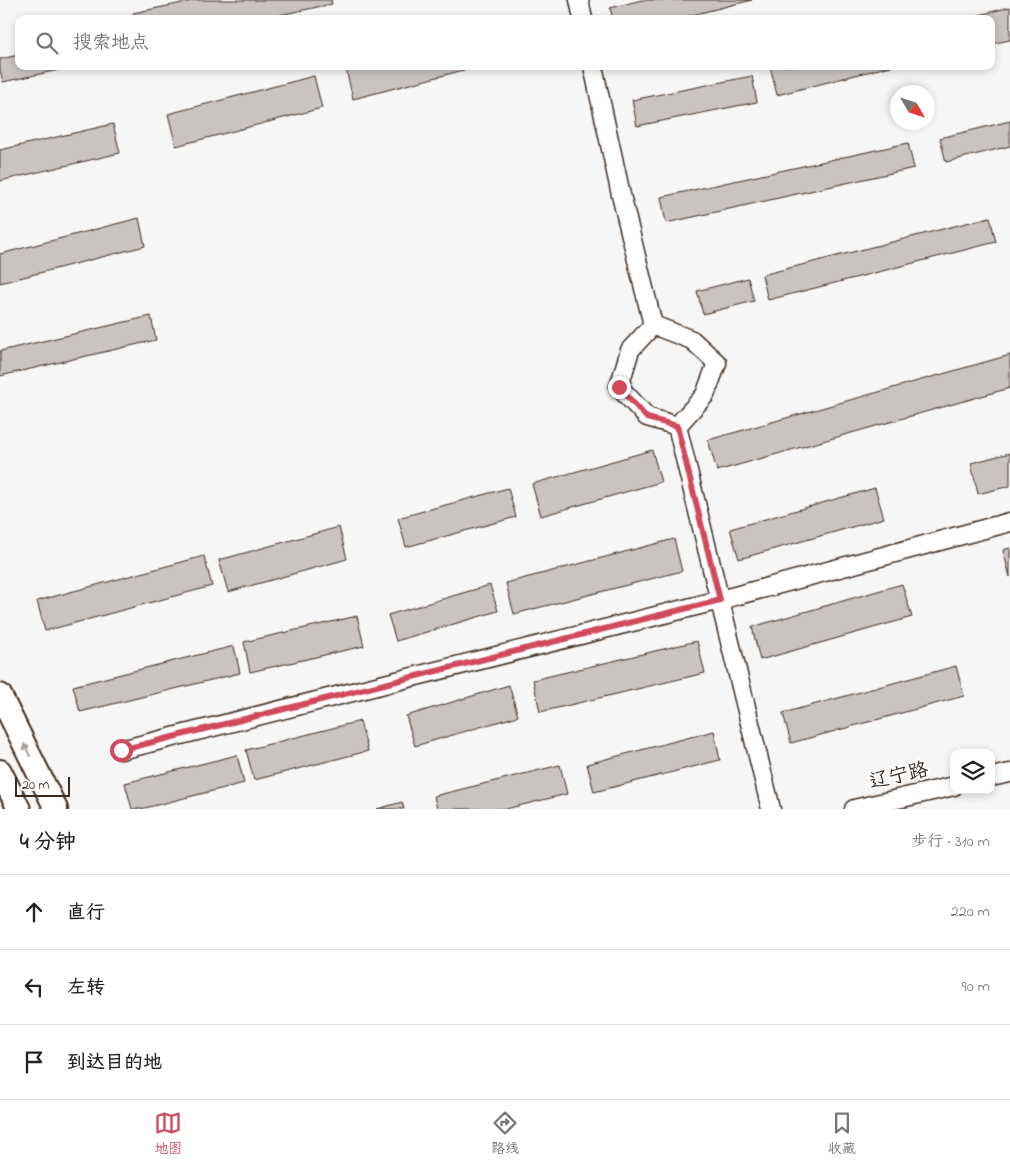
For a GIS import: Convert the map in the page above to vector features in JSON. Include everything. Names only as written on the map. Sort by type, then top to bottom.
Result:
[{"type":"main road","points":[[0,695],[56,809]]},
{"type":"main road","points":[[0,771],[19,809]]},
{"type":"street","points":[[579,0],[582,15]]},
{"type":"street","points":[[594,70],[621,195],[653,325]]},
{"type":"street","points":[[653,325],[630,350],[619,387],[647,418],[677,426]]},
{"type":"street","points":[[653,325],[692,340],[717,363],[705,395],[677,426]]},
{"type":"street","points":[[677,426],[771,809]]},
{"type":"street","points":[[121,750],[720,600],[1010,522]]},
{"type":"street","points":[[995,776],[1010,773]]},
{"type":"street","name":"辽宁路","points":[[854,809],[950,787]]},
{"type":"building","points":[[197,0],[331,0],[332,4],[279,15],[133,15],[133,13]]},
{"type":"building","points":[[642,0],[752,0],[692,15],[612,15],[610,8]]},
{"type":"building","points":[[1010,7],[1010,40],[995,43],[995,15],[979,15]]},
{"type":"building","points":[[15,56],[15,70],[58,70],[3,82],[0,59]]},
{"type":"building","points":[[346,70],[464,70],[353,99]]},
{"type":"building","points":[[771,70],[875,70],[777,95]]},
{"type":"building","points":[[314,76],[322,108],[176,146],[168,114]]},
{"type":"building","points":[[752,76],[757,102],[637,126],[632,100]]},
{"type":"building","points":[[1010,121],[1010,146],[946,162],[940,138]]},
{"type":"building","points":[[113,124],[120,153],[0,181],[0,150]]},
{"type":"building","points":[[908,143],[914,168],[666,223],[661,197]]},
{"type":"building","points":[[990,217],[996,242],[768,300],[762,275]]},
{"type":"building","points":[[139,218],[145,246],[0,283],[0,254]]},
{"type":"building","points":[[748,278],[754,301],[703,314],[697,291]]},
{"type":"building","points":[[151,316],[156,340],[0,376],[0,351]]},
{"type":"building","points":[[1010,355],[1010,388],[717,471],[708,440]]},
{"type":"building","points":[[652,450],[661,482],[541,516],[532,484]]},
{"type":"building","points":[[1010,453],[1010,486],[978,494],[971,463]]},
{"type":"building","points":[[508,488],[516,517],[406,547],[398,518]]},
{"type":"building","points":[[875,488],[884,518],[739,559],[730,529]]},
{"type":"building","points":[[339,527],[347,559],[228,592],[219,560]]},
{"type":"building","points":[[674,539],[682,571],[514,614],[506,583]]},
{"type":"building","points":[[1010,548],[1010,577],[1003,550]]},
{"type":"building","points":[[204,556],[212,586],[45,631],[37,601]]},
{"type":"building","points":[[902,584],[912,617],[760,660],[752,627]]},
{"type":"building","points":[[490,585],[498,611],[396,641],[388,615]]},
{"type":"building","points":[[357,616],[364,646],[250,672],[244,642]]},
{"type":"building","points":[[697,641],[705,673],[540,712],[533,680]]},
{"type":"building","points":[[234,646],[240,673],[80,712],[73,686]]},
{"type":"building","points":[[956,666],[964,696],[791,743],[783,713]]},
{"type":"building","points":[[509,685],[518,716],[415,746],[406,716]]},
{"type":"building","points":[[360,721],[368,751],[254,780],[246,750]]},
{"type":"building","points":[[714,731],[720,760],[594,792],[587,764]]},
{"type":"building","points":[[237,755],[244,783],[141,809],[132,809],[125,783]]},
{"type":"building","points":[[560,765],[567,794],[506,809],[437,809],[434,796]]},
{"type":"building","points":[[402,802],[404,809],[377,809]]},
{"type":"route","points":[[121,750],[720,600],[677,426],[647,418],[619,387]]}]
